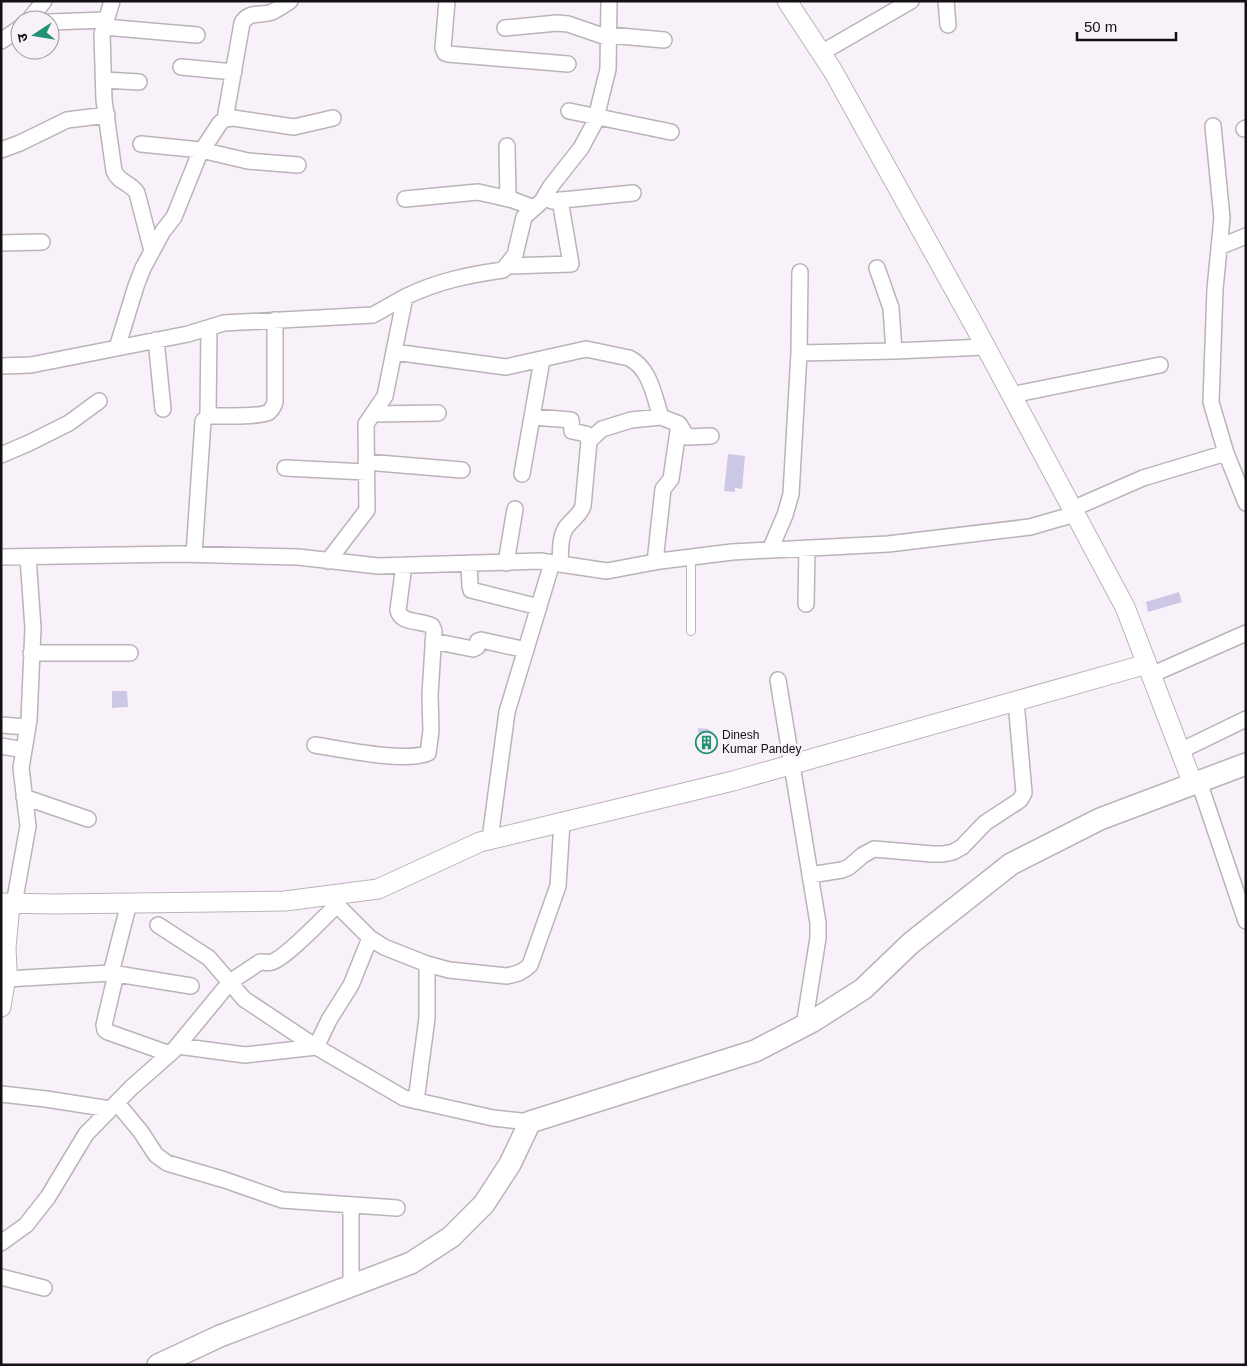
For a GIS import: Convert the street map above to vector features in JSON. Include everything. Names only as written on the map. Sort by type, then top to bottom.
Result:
[{"type":"main road","points":[[158,1365],[220,1336],[411,1263],[451,1237],[484,1204],[510,1164],[530,1122],[755,1051],[804,1026],[863,989],[911,943],[1011,864],[1100,819],[1246,764]]},
{"type":"street","points":[[112,1],[102,34],[107,116],[114,171],[119,179],[135,189],[137,193],[152,251]]},
{"type":"street","points":[[225,119],[244,18],[249,15],[273,11],[290,1]]},
{"type":"street","points":[[447,1],[443,48],[445,53],[568,64]]},
{"type":"street","points":[[1,366],[31,365],[156,340],[224,323],[372,315],[427,286],[503,270],[515,255],[524,217],[538,205],[581,148],[595,122],[608,69],[610,1]]},
{"type":"street","points":[[787,1],[833,71],[986,347],[1125,607],[1180,751],[1196,783],[1246,921]]},
{"type":"street","points":[[821,53],[910,1]]},
{"type":"street","points":[[946,1],[948,25]]},
{"type":"street","points":[[60,22],[105,23],[197,35]]},
{"type":"street","points":[[505,28],[557,23],[568,24],[609,36],[664,40]]},
{"type":"street","points":[[181,67],[234,72]]},
{"type":"street","points":[[104,80],[139,82]]},
{"type":"street","points":[[569,110],[671,132]]},
{"type":"street","points":[[1,150],[67,120],[107,116]]},
{"type":"street","points":[[117,348],[136,286],[152,251],[174,217],[202,150],[220,123],[225,119],[233,118],[294,127],[333,118]]},
{"type":"street","points":[[1213,126],[1222,207],[1215,288],[1210,389],[1213,412],[1226,453],[1246,503]]},
{"type":"street","points":[[141,144],[202,150],[248,161],[298,165]]},
{"type":"street","points":[[507,146],[508,199]]},
{"type":"street","points":[[405,198],[473,191],[538,205],[560,200],[633,194]]},
{"type":"street","points":[[506,266],[571,264],[560,200]]},
{"type":"street","points":[[1219,247],[1246,236]]},
{"type":"street","points":[[1,243],[42,242]]},
{"type":"street","points":[[876,268],[891,308],[894,351]]},
{"type":"street","points":[[770,550],[785,515],[791,494],[799,353],[800,272]]},
{"type":"street","points":[[328,561],[367,510],[366,424],[385,396],[405,297]]},
{"type":"street","points":[[194,554],[203,421],[208,416],[262,414],[270,411],[274,406],[275,320]]},
{"type":"street","points":[[208,416],[209,328]]},
{"type":"street","points":[[156,340],[163,409]]},
{"type":"street","points":[[799,353],[986,347]]},
{"type":"street","points":[[394,352],[495,367],[514,366],[590,349],[633,360],[647,375],[661,417]]},
{"type":"street","points":[[522,474],[542,360]]},
{"type":"street","points":[[1011,395],[1160,365]]},
{"type":"street","points":[[1,455],[69,423],[99,401]]},
{"type":"street","points":[[373,414],[438,413]]},
{"type":"street","points":[[490,839],[507,712],[539,607],[556,563],[564,530],[581,512],[583,506],[589,441],[586,434],[572,431],[571,420],[533,417]]},
{"type":"street","points":[[589,441],[602,429],[631,420],[661,417],[679,424],[687,437],[711,436]]},
{"type":"street","points":[[655,562],[664,489],[671,479],[679,424]]},
{"type":"street","points":[[4,552],[28,556],[194,554],[298,557],[378,566],[540,561],[607,571],[655,562],[732,552],[888,544],[1030,527],[1074,512],[1143,478],[1226,453]]},
{"type":"street","points":[[285,468],[366,467],[462,470]]},
{"type":"street","points":[[506,563],[515,509]]},
{"type":"street","points":[[806,604],[807,548]]},
{"type":"street","points":[[1,1007],[6,979],[8,904],[28,826],[21,768],[28,727],[33,628],[28,556]]},
{"type":"street","points":[[469,563],[471,590],[539,607]]},
{"type":"street","points":[[315,745],[395,756],[424,755],[428,753],[431,731],[432,626],[402,619],[398,615],[404,565]]},
{"type":"street","points":[[8,904],[332,900],[378,889],[490,839],[733,782],[1016,701],[1149,669],[1246,633]]},
{"type":"street","points":[[433,641],[473,649],[477,647],[478,641],[481,640],[526,650]]},
{"type":"street","points":[[32,653],[130,653]]},
{"type":"street","points":[[778,680],[819,931],[804,1026]]},
{"type":"street","points":[[810,874],[842,870],[849,867],[868,851],[874,849],[932,854],[953,852],[962,847],[985,823],[1020,800],[1024,793],[1016,701]]},
{"type":"street","points":[[1180,751],[1246,719]]},
{"type":"street","points":[[1,725],[28,727]]},
{"type":"street","points":[[1,746],[24,750]]},
{"type":"street","points":[[24,797],[88,819]]},
{"type":"street","points":[[332,900],[370,938],[384,947],[427,964],[449,970],[507,976],[524,971],[530,965],[558,886],[562,822]]},
{"type":"street","points":[[1,1243],[26,1225],[48,1197],[86,1134],[113,1106],[174,1050],[230,982],[260,962],[268,963],[274,961],[294,946],[332,900]]},
{"type":"street","points":[[129,903],[104,1025],[105,1030],[174,1050],[245,1056],[316,1047]]},
{"type":"street","points":[[158,925],[209,958],[244,999],[316,1047],[404,1098],[493,1118],[530,1122]]},
{"type":"street","points":[[316,1047],[328,1020],[351,985],[370,938]]},
{"type":"street","points":[[416,1101],[428,1018],[427,964]]},
{"type":"street","points":[[6,979],[114,973],[191,986]]},
{"type":"street","points":[[1,1094],[113,1106],[144,1136],[156,1155],[166,1163],[225,1180],[274,1198],[397,1208]]},
{"type":"street","points":[[351,1205],[351,1287]]},
{"type":"street","points":[[1,1278],[44,1288]]},
{"type":"lane","points":[[691,557],[691,630]]},
{"type":"building","points":[[728,454],[745,456],[742,489],[735,488],[735,492],[724,491]]},
{"type":"building","points":[[1179,592],[1182,602],[1148,612],[1146,602]]},
{"type":"building","points":[[112,691],[127,691],[128,707],[112,708]]},
{"type":"building","name":"Dinesh Kumar Pandey","points":[[698,728],[709,729],[715,747],[700,748]]},
{"type":"place","name":"Dinesh Kumar Pandey","points":[[706,742]]}]
